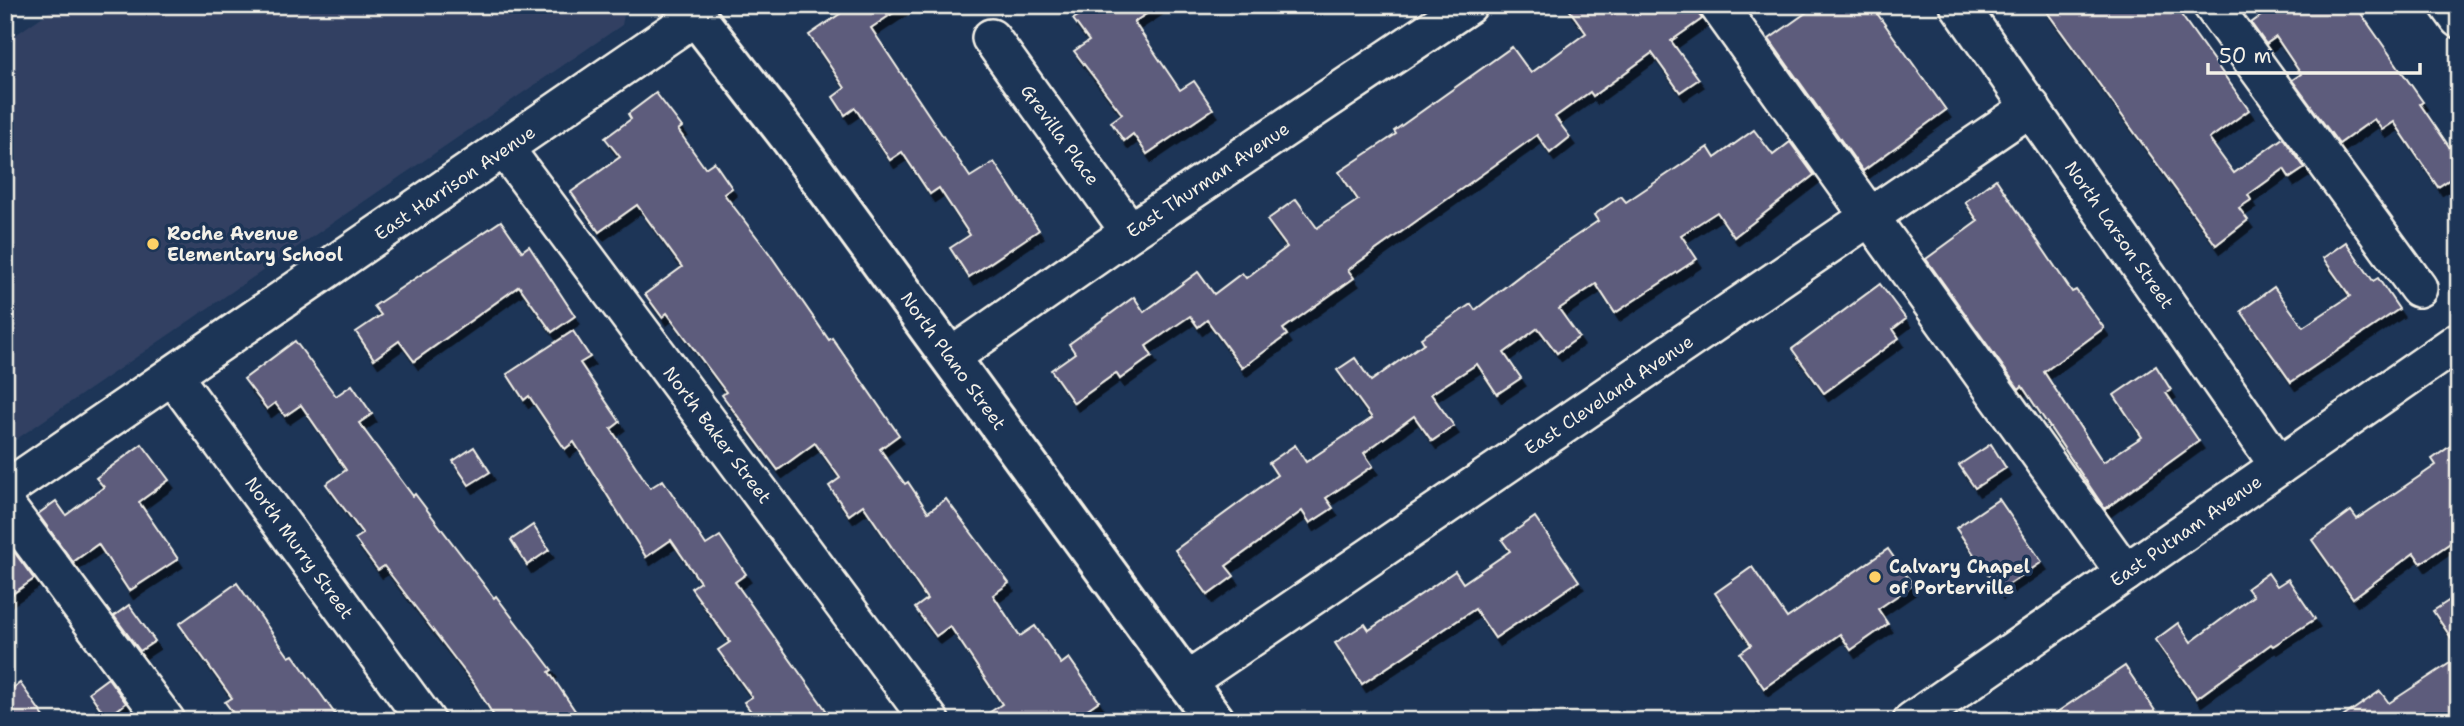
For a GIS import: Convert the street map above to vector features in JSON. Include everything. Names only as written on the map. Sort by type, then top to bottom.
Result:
[{"type":"main road","name":"North Plano Street","points":[[691,11],[951,358],[1215,721]]},
{"type":"street","name":"East Thurman Avenue","points":[[951,358],[1130,232],[1468,5]]},
{"type":"street","points":[[1718,5],[1872,216],[2125,573]]},
{"type":"street","name":"North Larson Street","points":[[1959,5],[2279,466]]},
{"type":"street","points":[[2212,5],[2418,288]]},
{"type":"street","points":[[2449,5],[2459,19]]},
{"type":"street","name":"East Harrison Avenue","points":[[5,489],[505,149],[691,11]]},
{"type":"street","name":"Grevilla Place","points":[[991,38],[1130,232]]},
{"type":"street","name":"East Cleveland Avenue","points":[[1186,682],[2031,107]]},
{"type":"street","name":"North Baker Street","points":[[505,149],[930,721]]},
{"type":"street","name":"East Putnam Avenue","points":[[1912,721],[2459,341]]},
{"type":"street","name":"North Murry Street","points":[[173,376],[426,721]]},
{"type":"street","points":[[5,505],[166,721]]},
{"type":"shaded area","name":"Roche Avenue Elementary School","points":[[59,5],[626,5],[622,25],[5,447],[5,42]]},
{"type":"building","points":[[853,5],[905,5],[871,28],[970,177],[994,162],[1039,230],[969,277],[950,248],[970,235],[939,188],[930,194],[902,152],[890,160],[855,108],[845,115],[833,97],[845,88],[809,35]]},
{"type":"building","points":[[1073,5],[1160,5],[1134,22],[1180,90],[1194,81],[1213,109],[1147,154],[1133,134],[1124,141],[1111,122],[1122,114],[1074,51],[1089,41],[1073,19],[1080,15]]},
{"type":"building","points":[[1566,5],[1605,5],[1612,15],[1625,5],[1692,5],[1702,19],[1671,41],[1699,79],[1680,92],[1652,53],[1593,96],[1590,92],[1555,117],[1570,137],[1550,153],[1537,135],[1348,270],[1354,278],[1283,329],[1287,335],[1242,368],[1207,320],[1198,327],[1190,316],[1146,346],[1152,356],[1120,379],[1116,373],[1074,403],[1051,370],[1075,353],[1069,344],[1134,297],[1144,312],[1198,272],[1214,294],[1242,273],[1246,278],[1287,247],[1267,220],[1296,199],[1317,228],[1358,200],[1339,172],[1396,134],[1394,131],[1512,47],[1531,73],[1586,33]]},
{"type":"building","points":[[1817,5],[1871,5],[1946,110],[1863,171],[1769,39]]},
{"type":"building","points":[[2042,5],[2174,5],[2249,110],[2209,139],[2234,173],[2283,138],[2305,168],[2290,178],[2284,169],[2248,195],[2251,200],[2239,208],[2248,220],[2216,245]]},
{"type":"building","points":[[2276,5],[2355,5],[2423,102],[2420,104],[2459,161],[2459,173],[2438,187],[2394,122],[2382,130],[2374,119],[2339,144],[2292,80],[2301,74],[2276,37],[2266,44],[2251,23]]},
{"type":"building","points":[[656,93],[682,127],[678,130],[705,168],[714,162],[732,188],[724,194],[829,340],[832,338],[899,435],[880,449],[905,484],[908,482],[928,512],[946,499],[1009,583],[993,595],[1020,636],[1035,626],[1061,664],[1069,658],[1099,701],[1070,721],[977,721],[1002,704],[950,626],[936,636],[915,608],[927,599],[863,505],[849,515],[829,486],[840,478],[815,443],[778,470],[722,395],[726,392],[667,313],[662,317],[645,294],[682,267],[637,205],[599,232],[571,192],[620,157],[605,138],[631,119],[628,114]]},
{"type":"building","points":[[1754,130],[1773,155],[1790,142],[1814,175],[1734,237],[1717,212],[1681,235],[1697,259],[1615,313],[1596,284],[1559,309],[1579,337],[1557,353],[1538,328],[1504,353],[1521,378],[1497,394],[1477,364],[1431,394],[1454,426],[1432,441],[1414,416],[1364,453],[1373,466],[1326,498],[1333,508],[1310,523],[1302,511],[1226,566],[1234,576],[1208,595],[1175,550],[1277,475],[1269,463],[1295,445],[1306,462],[1372,418],[1337,370],[1355,358],[1371,381],[1424,343],[1421,338],[1471,304],[1475,310],[1540,260],[1598,221],[1594,215],[1621,196],[1626,202],[1708,147],[1715,158]]},
{"type":"building","points":[[1996,179],[2072,292],[2076,290],[2104,328],[2044,372],[2103,462],[2142,437],[2114,395],[2156,366],[2171,390],[2166,393],[2199,441],[2105,509],[2022,386],[2019,389],[1926,259],[1978,221],[1965,202]]},
{"type":"building","points":[[501,221],[522,251],[529,246],[575,316],[552,332],[519,286],[414,361],[399,341],[374,359],[356,332],[381,315],[374,306]]},
{"type":"building","points":[[2346,242],[2373,281],[2378,278],[2399,309],[2291,382],[2241,311],[2274,287],[2303,327],[2350,296],[2323,258]]},
{"type":"building","points":[[1880,284],[1906,319],[1893,329],[1899,338],[1824,393],[1792,349]]},
{"type":"building","points":[[573,331],[590,357],[580,363],[620,422],[611,429],[650,488],[663,480],[706,545],[720,536],[746,574],[735,582],[826,710],[811,721],[758,721],[744,702],[752,697],[718,650],[730,642],[691,588],[700,582],[671,540],[646,557],[574,442],[565,449],[529,396],[524,400],[507,374]]},
{"type":"building","points":[[295,341],[336,396],[352,385],[372,414],[359,423],[413,496],[415,494],[552,670],[549,672],[582,721],[497,721],[475,685],[384,566],[378,570],[355,539],[363,534],[326,484],[346,470],[301,405],[285,416],[275,403],[267,409],[244,379]]},
{"type":"building","points":[[2459,440],[2459,537],[2421,563],[2414,553],[2353,598],[2312,540],[2351,511],[2357,519],[2436,465],[2432,459]]},
{"type":"building","points":[[142,444],[169,480],[139,502],[178,559],[129,591],[98,544],[73,562],[38,514],[56,501],[66,515],[104,487],[96,478]]},
{"type":"building","points":[[1991,444],[2006,468],[1975,488],[1959,465]]},
{"type":"building","points":[[474,447],[490,472],[469,485],[453,461]]},
{"type":"building","points":[[1999,499],[2042,562],[1999,591],[1956,528]]},
{"type":"building","points":[[1535,517],[1579,581],[1495,638],[1475,609],[1362,684],[1335,643],[1365,624],[1369,630],[1455,571],[1463,583],[1510,551],[1502,540]]},
{"type":"building","points":[[533,525],[549,550],[527,565],[511,540]]},
{"type":"building","points":[[12,549],[34,579],[5,599],[5,553]]},
{"type":"building","points":[[1888,549],[1913,585],[1878,609],[1888,624],[1851,650],[1840,634],[1764,688],[1740,653],[1751,645],[1715,593],[1752,567],[1787,618]]},
{"type":"building","points":[[2268,573],[2277,586],[2288,579],[2315,619],[2273,646],[2271,644],[2197,698],[2155,640],[2178,623],[2191,642],[2253,596],[2247,588]]},
{"type":"building","points":[[237,583],[289,657],[293,655],[340,721],[239,721],[225,702],[232,698],[179,624]]},
{"type":"building","points":[[2459,594],[2459,649],[2433,611]]},
{"type":"building","points":[[129,605],[155,641],[140,651],[114,616]]},
{"type":"building","points":[[2459,657],[2459,707],[2438,721],[2337,721],[2380,691],[2389,703]]},
{"type":"building","points":[[2125,666],[2162,721],[2044,721]]},
{"type":"building","points":[[108,678],[126,703],[107,718],[89,692]]},
{"type":"building","points":[[20,683],[47,721],[5,721],[5,694]]},
{"type":"place","name":"Roche Avenue Elementary School","points":[[153,244]]},
{"type":"place","name":"Calvary Chapel of Porterville","points":[[1875,577]]}]
